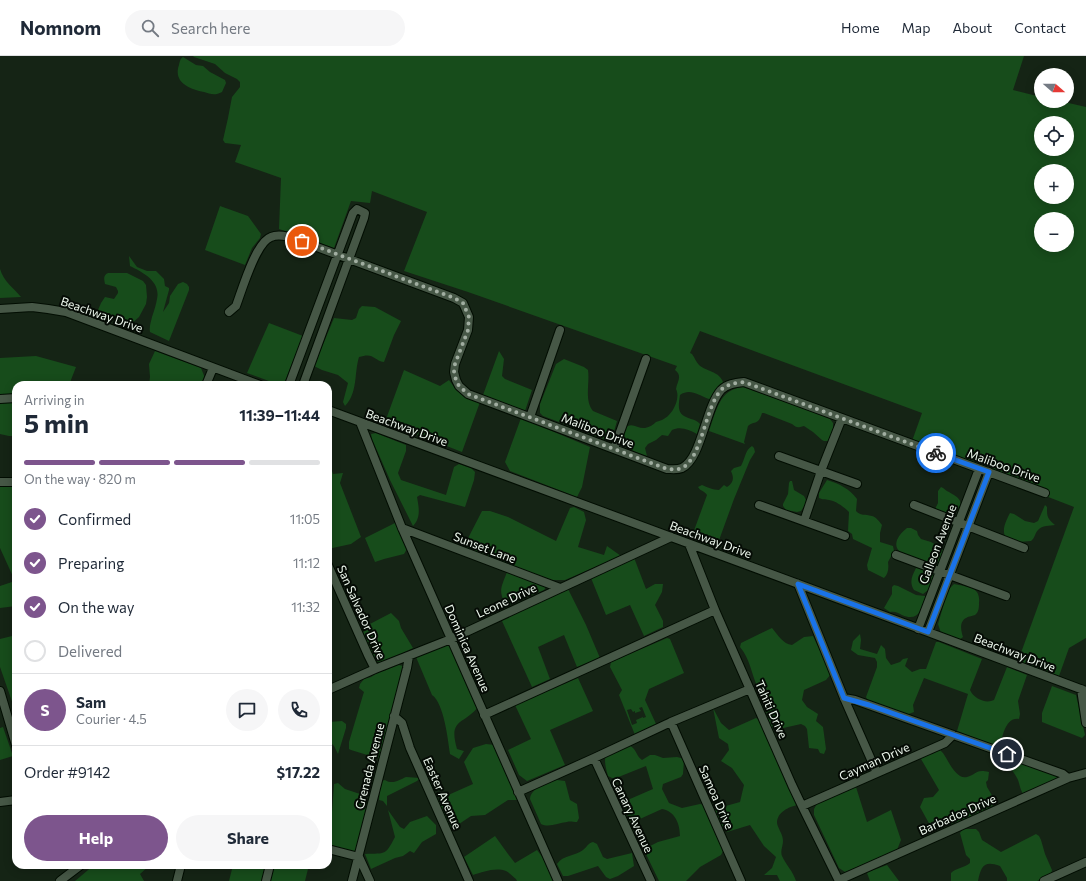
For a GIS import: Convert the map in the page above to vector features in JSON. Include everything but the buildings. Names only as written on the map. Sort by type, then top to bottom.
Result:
[{"type":"street","points":[[290,381],[337,254],[353,213],[357,209],[364,213],[364,218],[304,381]]},
{"type":"street","name":"Maliboo Drive","points":[[229,312],[236,306],[257,251],[265,240],[281,235],[349,258],[454,298],[463,303],[469,317],[468,330],[455,364],[454,372],[459,386],[468,394],[667,469],[674,470],[682,468],[688,463],[696,451],[713,402],[722,390],[732,383],[744,382],[1045,493]]},
{"type":"street","name":"Beachway Drive","points":[[0,309],[32,307],[66,312],[245,381]]},
{"type":"street","points":[[530,417],[560,330]]},
{"type":"street","points":[[614,449],[646,359]]},
{"type":"street","points":[[208,381],[213,368]]},
{"type":"street","points":[[0,399],[12,398]]},
{"type":"street","name":"Beachway Drive","points":[[332,412],[1083,690]]},
{"type":"street","points":[[804,521],[821,471],[842,418]]},
{"type":"street","name":"Dominica Avenue","points":[[360,422],[402,528],[558,881]]},
{"type":"street","points":[[779,456],[857,484]]},
{"type":"street","name":"Galleon Avenue","points":[[918,628],[979,469]]},
{"type":"street","name":"Galleon Avenue","points":[[928,632],[989,472]]},
{"type":"street","points":[[0,482],[12,482]]},
{"type":"street","points":[[759,505],[845,536]]},
{"type":"street","points":[[914,505],[1024,548]]},
{"type":"street","name":"Sunset Lane","points":[[402,528],[560,588]]},
{"type":"street","name":"Leone Drive","points":[[332,688],[450,639],[671,537]]},
{"type":"street","name":"Tahiti Drive","points":[[689,544],[715,610],[802,806],[839,880]]},
{"type":"street","points":[[896,555],[1006,596]]},
{"type":"street","name":"San Salvador Drive","points":[[332,574],[375,669]]},
{"type":"street","points":[[798,584],[844,698],[877,773]]},
{"type":"street","points":[[484,715],[715,610]]},
{"type":"street","name":"Grenada Avenue","points":[[352,881],[409,656]]},
{"type":"street","points":[[518,792],[671,722],[750,689]]},
{"type":"street","points":[[1083,690],[1086,723]]},
{"type":"street","points":[[0,691],[12,732]]},
{"type":"street","points":[[844,698],[854,700],[953,734],[1063,774],[1068,778]]},
{"type":"street","name":"Easter Avenue","points":[[394,716],[402,724],[410,748],[469,881]]},
{"type":"street","name":"Samoa Drive","points":[[671,722],[741,881]]},
{"type":"street","name":"Cayman Drive","points":[[802,806],[945,743],[953,734]]},
{"type":"street","name":"Canary Avenue","points":[[594,758],[651,881]]},
{"type":"street","name":"Barbados Drive","points":[[839,880],[1068,778],[1086,773]]},
{"type":"street","points":[[0,802],[12,800]]},
{"type":"street","points":[[332,850],[359,857],[370,881]]},
{"type":"street","points":[[1044,881],[1086,862]]},
{"type":"street","points":[[60,881],[76,869]]},
{"type":"street","points":[[177,881],[180,869]]},
{"type":"street","points":[[266,881],[269,869]]},
{"type":"green space","points":[[193,56],[1024,56],[1013,90],[1034,95],[1034,108],[1074,108],[1074,104],[1086,107],[1086,638],[1069,648],[1059,676],[1018,661],[1074,507],[911,444],[922,413],[700,331],[690,353],[699,365],[719,376],[723,382],[714,394],[713,398],[709,399],[691,392],[680,395],[679,407],[681,413],[700,424],[697,434],[679,428],[672,430],[668,436],[662,435],[648,444],[645,448],[647,456],[629,449],[623,442],[622,438],[622,433],[626,427],[630,425],[645,428],[653,425],[656,422],[666,418],[675,407],[677,398],[676,389],[679,379],[679,375],[675,370],[677,366],[468,292],[404,271],[427,212],[372,191],[370,203],[351,201],[334,248],[279,229],[281,178],[235,162],[241,145],[225,143],[223,140],[232,97],[240,87],[240,82],[225,73],[215,64]]},
{"type":"green space","points":[[183,57],[196,65],[203,66],[210,72],[225,80],[226,83],[222,92],[210,94],[193,89],[184,84],[178,76],[180,60]]},
{"type":"green space","points":[[220,206],[248,216],[261,234],[260,238],[252,248],[245,265],[205,250]]},
{"type":"green space","points":[[129,256],[137,267],[147,271],[156,271],[164,279],[165,286],[169,288],[169,290],[163,312],[169,303],[170,296],[178,284],[183,282],[189,287],[169,341],[150,332],[150,324],[157,299],[156,287],[150,278],[130,266]]},
{"type":"green space","points":[[0,269],[6,281],[21,297],[0,298]]},
{"type":"green space","points":[[108,273],[127,273],[143,281],[146,285],[146,304],[139,317],[130,325],[98,310],[105,297],[114,299],[118,293],[116,287],[105,284],[104,279]]},
{"type":"green space","points":[[362,306],[375,307],[401,321],[384,362],[368,355],[359,357],[354,389],[345,406],[343,402],[348,383],[338,375],[314,366],[334,318],[352,320],[356,318],[359,309]]},
{"type":"green space","points":[[269,323],[303,336],[285,381],[269,381],[247,373]]},
{"type":"green space","points":[[155,351],[201,368],[205,378],[204,381],[150,381],[149,364]]},
{"type":"green space","points":[[499,351],[504,359],[502,376],[505,379],[532,390],[525,411],[483,395]]},
{"type":"green space","points":[[36,356],[76,367],[71,381],[12,381],[12,395],[0,395],[0,358]]},
{"type":"green space","points":[[564,359],[588,370],[588,397],[590,407],[593,411],[617,421],[613,435],[607,440],[543,416],[540,413],[540,404],[556,364]]},
{"type":"green space","points":[[404,370],[440,386],[449,380],[457,391],[480,402],[462,452],[385,422]]},
{"type":"green space","points":[[743,387],[830,419],[833,423],[833,430],[830,441],[822,440],[804,426],[796,427],[764,413],[762,413],[758,421],[748,426],[744,442],[745,444],[709,431],[717,409],[724,397],[729,392]]},
{"type":"green space","points":[[0,400],[12,400],[12,436],[0,434]]},
{"type":"green space","points":[[521,418],[590,447],[582,487],[577,497],[510,471],[505,462]]},
{"type":"green space","points":[[376,433],[406,445],[406,451],[398,473],[401,480],[446,495],[454,467],[459,464],[471,468],[475,472],[474,480],[465,507],[420,495],[417,497],[419,509],[418,516],[416,523],[413,526],[372,439],[371,434]]},
{"type":"green space","points":[[752,446],[755,452],[750,460],[734,499],[718,543],[715,545],[709,545],[692,539],[707,495],[698,487],[702,485],[719,490],[724,485],[727,487],[733,480],[731,471],[734,468],[741,466],[746,452]]},
{"type":"green space","points":[[332,471],[333,474],[343,473],[340,483],[361,537],[351,544],[332,548]]},
{"type":"green space","points":[[827,480],[844,487],[854,495],[857,499],[856,511],[858,513],[869,515],[877,519],[882,525],[880,542],[893,546],[894,551],[888,562],[888,571],[884,578],[868,570],[867,565],[872,548],[853,539],[852,534],[848,531],[849,512],[834,502],[819,498],[819,493]]},
{"type":"green space","points":[[790,481],[792,481],[794,490],[804,496],[806,500],[801,511],[797,512],[786,510],[783,506],[788,494]]},
{"type":"green space","points":[[12,486],[12,574],[0,548],[0,487]]},
{"type":"green space","points":[[941,487],[960,500],[959,508],[956,512],[947,513],[935,509],[938,503],[938,491]]},
{"type":"green space","points":[[1045,505],[1047,507],[1047,513],[1050,521],[1055,525],[1040,528],[1031,541],[1018,542],[1006,538],[1004,529],[1010,513],[1025,521],[1034,523],[1038,521]]},
{"type":"green space","points":[[574,507],[584,512],[586,520],[578,547],[604,555],[607,546],[621,556],[565,580],[551,580],[463,548],[482,511],[490,511],[508,517],[556,541],[570,508]]},
{"type":"green space","points":[[397,522],[408,547],[404,554],[375,562],[365,538]]},
{"type":"green space","points":[[907,528],[917,531],[921,539],[931,542],[941,548],[944,552],[942,561],[928,564],[901,552],[896,544],[897,540],[901,533]]},
{"type":"green space","points":[[633,555],[646,589],[655,584],[663,584],[662,592],[655,605],[663,621],[663,627],[644,636],[630,605],[606,615],[591,578]]},
{"type":"green space","points":[[916,568],[926,570],[935,576],[932,587],[923,594],[914,590],[911,582]]},
{"type":"green space","points":[[507,572],[547,585],[544,590],[506,606],[501,589]]},
{"type":"green space","points":[[12,582],[12,606],[0,608],[0,586]]},
{"type":"green space","points":[[954,584],[972,588],[978,593],[979,597],[978,611],[975,615],[967,617],[962,622],[961,629],[963,637],[959,640],[941,633],[938,624],[948,590]]},
{"type":"green space","points":[[894,585],[916,595],[925,596],[927,598],[918,614],[912,617],[907,617],[896,612],[890,612],[884,608],[892,594],[892,587]]},
{"type":"green space","points":[[568,589],[600,658],[577,667],[564,635],[538,647],[550,679],[532,687],[502,621],[505,617]]},
{"type":"green space","points":[[391,613],[399,621],[401,628],[413,648],[383,663],[375,660],[369,653],[362,634],[368,625]]},
{"type":"green space","points":[[772,628],[783,641],[792,645],[804,637],[813,636],[831,674],[826,680],[804,690],[802,700],[807,707],[818,714],[816,721],[823,727],[826,749],[824,754],[820,753],[818,749],[809,748],[807,729],[801,724],[779,729],[770,728],[750,666],[740,647],[741,643]]},
{"type":"green space","points":[[860,634],[860,649],[877,654],[881,645],[885,649],[886,658],[891,665],[908,658],[905,666],[912,672],[920,669],[926,669],[936,642],[982,659],[970,690],[974,696],[984,701],[994,700],[1007,667],[1027,675],[1018,701],[1020,714],[1019,719],[1010,721],[1007,725],[1003,734],[1000,748],[957,731],[968,694],[924,678],[913,705],[914,712],[906,715],[868,701],[866,697],[877,667],[877,662],[875,658],[858,655],[851,650],[853,641]]},
{"type":"green space","points":[[12,636],[12,702],[0,667],[0,639]]},
{"type":"green space","points":[[667,638],[670,639],[684,673],[649,689],[645,700],[657,726],[635,735],[619,695],[622,690],[610,667],[611,662]],"holes":[[[642,707],[646,717],[636,720],[637,723],[632,725],[627,710],[631,709],[633,712],[635,711],[635,713],[641,711],[639,708]]]},
{"type":"green space","points":[[445,643],[450,646],[478,707],[456,727],[455,739],[457,749],[464,751],[459,759],[450,754],[447,731],[440,706],[432,695],[416,657]]},
{"type":"green space","points":[[394,665],[403,666],[403,673],[387,736],[379,758],[349,749],[349,742],[364,692],[359,688],[360,684],[364,679]]},
{"type":"green space","points":[[578,678],[593,711],[550,730],[565,765],[527,781],[519,775],[508,750],[531,739],[515,705]]},
{"type":"green space","points":[[1052,686],[1076,695],[1085,735],[1082,738],[1042,722],[1042,713]]},
{"type":"green space","points":[[713,708],[721,723],[729,730],[756,718],[760,720],[797,805],[781,813],[777,823],[783,838],[781,852],[782,856],[796,881],[780,881],[777,875],[764,875],[772,868],[776,857],[764,846],[750,825],[727,832],[716,818],[715,809],[740,802],[744,785],[732,768],[721,761],[729,750],[728,744],[719,738]]},
{"type":"green space","points":[[342,721],[346,724],[346,728],[338,754],[332,744],[332,722]]},
{"type":"green space","points":[[3,727],[12,756],[0,760],[0,728]]},
{"type":"green space","points":[[486,744],[495,745],[516,791],[517,800],[508,800],[485,815],[471,816],[450,830],[437,800],[473,784],[464,762],[473,748]]},
{"type":"green space","points":[[628,745],[635,750],[642,760],[650,755],[655,755],[663,758],[677,757],[684,760],[683,774],[681,777],[663,784],[662,789],[669,803],[682,808],[700,804],[705,805],[723,851],[721,855],[700,867],[686,881],[659,881],[645,852],[646,848],[658,842],[680,836],[678,823],[673,815],[667,810],[662,809],[631,823],[623,802],[653,789],[646,766],[616,778],[608,776],[605,758],[610,753]]},
{"type":"green space","points":[[940,750],[959,776],[971,776],[979,771],[989,772],[988,780],[986,782],[987,787],[996,802],[985,811],[935,829],[931,827],[920,807],[924,798],[933,797],[939,790],[921,759],[923,755],[932,754]]},
{"type":"green space","points":[[1014,761],[1051,773],[1058,778],[1024,795],[1011,767],[1010,762]]},
{"type":"green space","points":[[406,777],[420,778],[387,796],[387,806],[383,801],[379,800],[381,781],[385,780],[393,782]]},
{"type":"green space","points":[[557,780],[565,781],[570,800],[577,804],[579,818],[577,822],[544,825],[541,824],[530,799],[531,795],[540,786]]},
{"type":"green space","points":[[338,783],[345,789],[366,796],[367,804],[358,848],[356,851],[352,852],[332,846],[334,784]]},
{"type":"green space","points":[[851,786],[856,787],[867,822],[891,810],[901,840],[897,850],[845,872],[839,868],[814,815],[814,809],[818,802]]},
{"type":"green space","points":[[388,810],[400,827],[404,829],[410,822],[427,816],[436,825],[436,834],[422,842],[414,853],[410,851],[403,856],[371,869],[365,854],[377,854],[384,852],[389,848],[395,837]]},
{"type":"green space","points":[[963,829],[976,829],[982,840],[1001,852],[1036,834],[1041,840],[1052,870],[1051,874],[1037,881],[1007,881],[1007,878],[1000,866],[995,864],[987,864],[980,871],[978,881],[951,881],[951,873],[970,863],[970,859],[966,855],[960,833]]},
{"type":"green space","points":[[495,836],[515,863],[537,850],[543,858],[554,881],[517,881],[506,871],[502,870],[489,870],[473,875],[464,857]]},
{"type":"green space","points":[[593,842],[597,844],[603,857],[607,859],[632,853],[634,866],[610,879],[606,877],[598,866],[568,876],[563,876],[557,864],[562,859],[580,852]]},
{"type":"green space","points":[[887,865],[899,881],[870,881],[868,872]]},
{"type":"green space","points":[[89,869],[146,869],[140,874],[144,881],[75,881]]},
{"type":"green space","points":[[232,869],[265,869],[262,881],[229,881]]},
{"type":"green space","points":[[273,869],[308,869],[305,881],[270,881]]},
{"type":"way so far","points":[[302,241],[454,298],[463,303],[469,317],[468,330],[455,364],[454,372],[456,380],[464,392],[667,469],[674,470],[682,468],[688,463],[696,451],[713,402],[722,390],[732,383],[744,382],[936,453]]},
{"type":"route","points":[[936,453],[989,472],[928,632],[798,584],[844,698],[869,705],[1007,754]]}]
